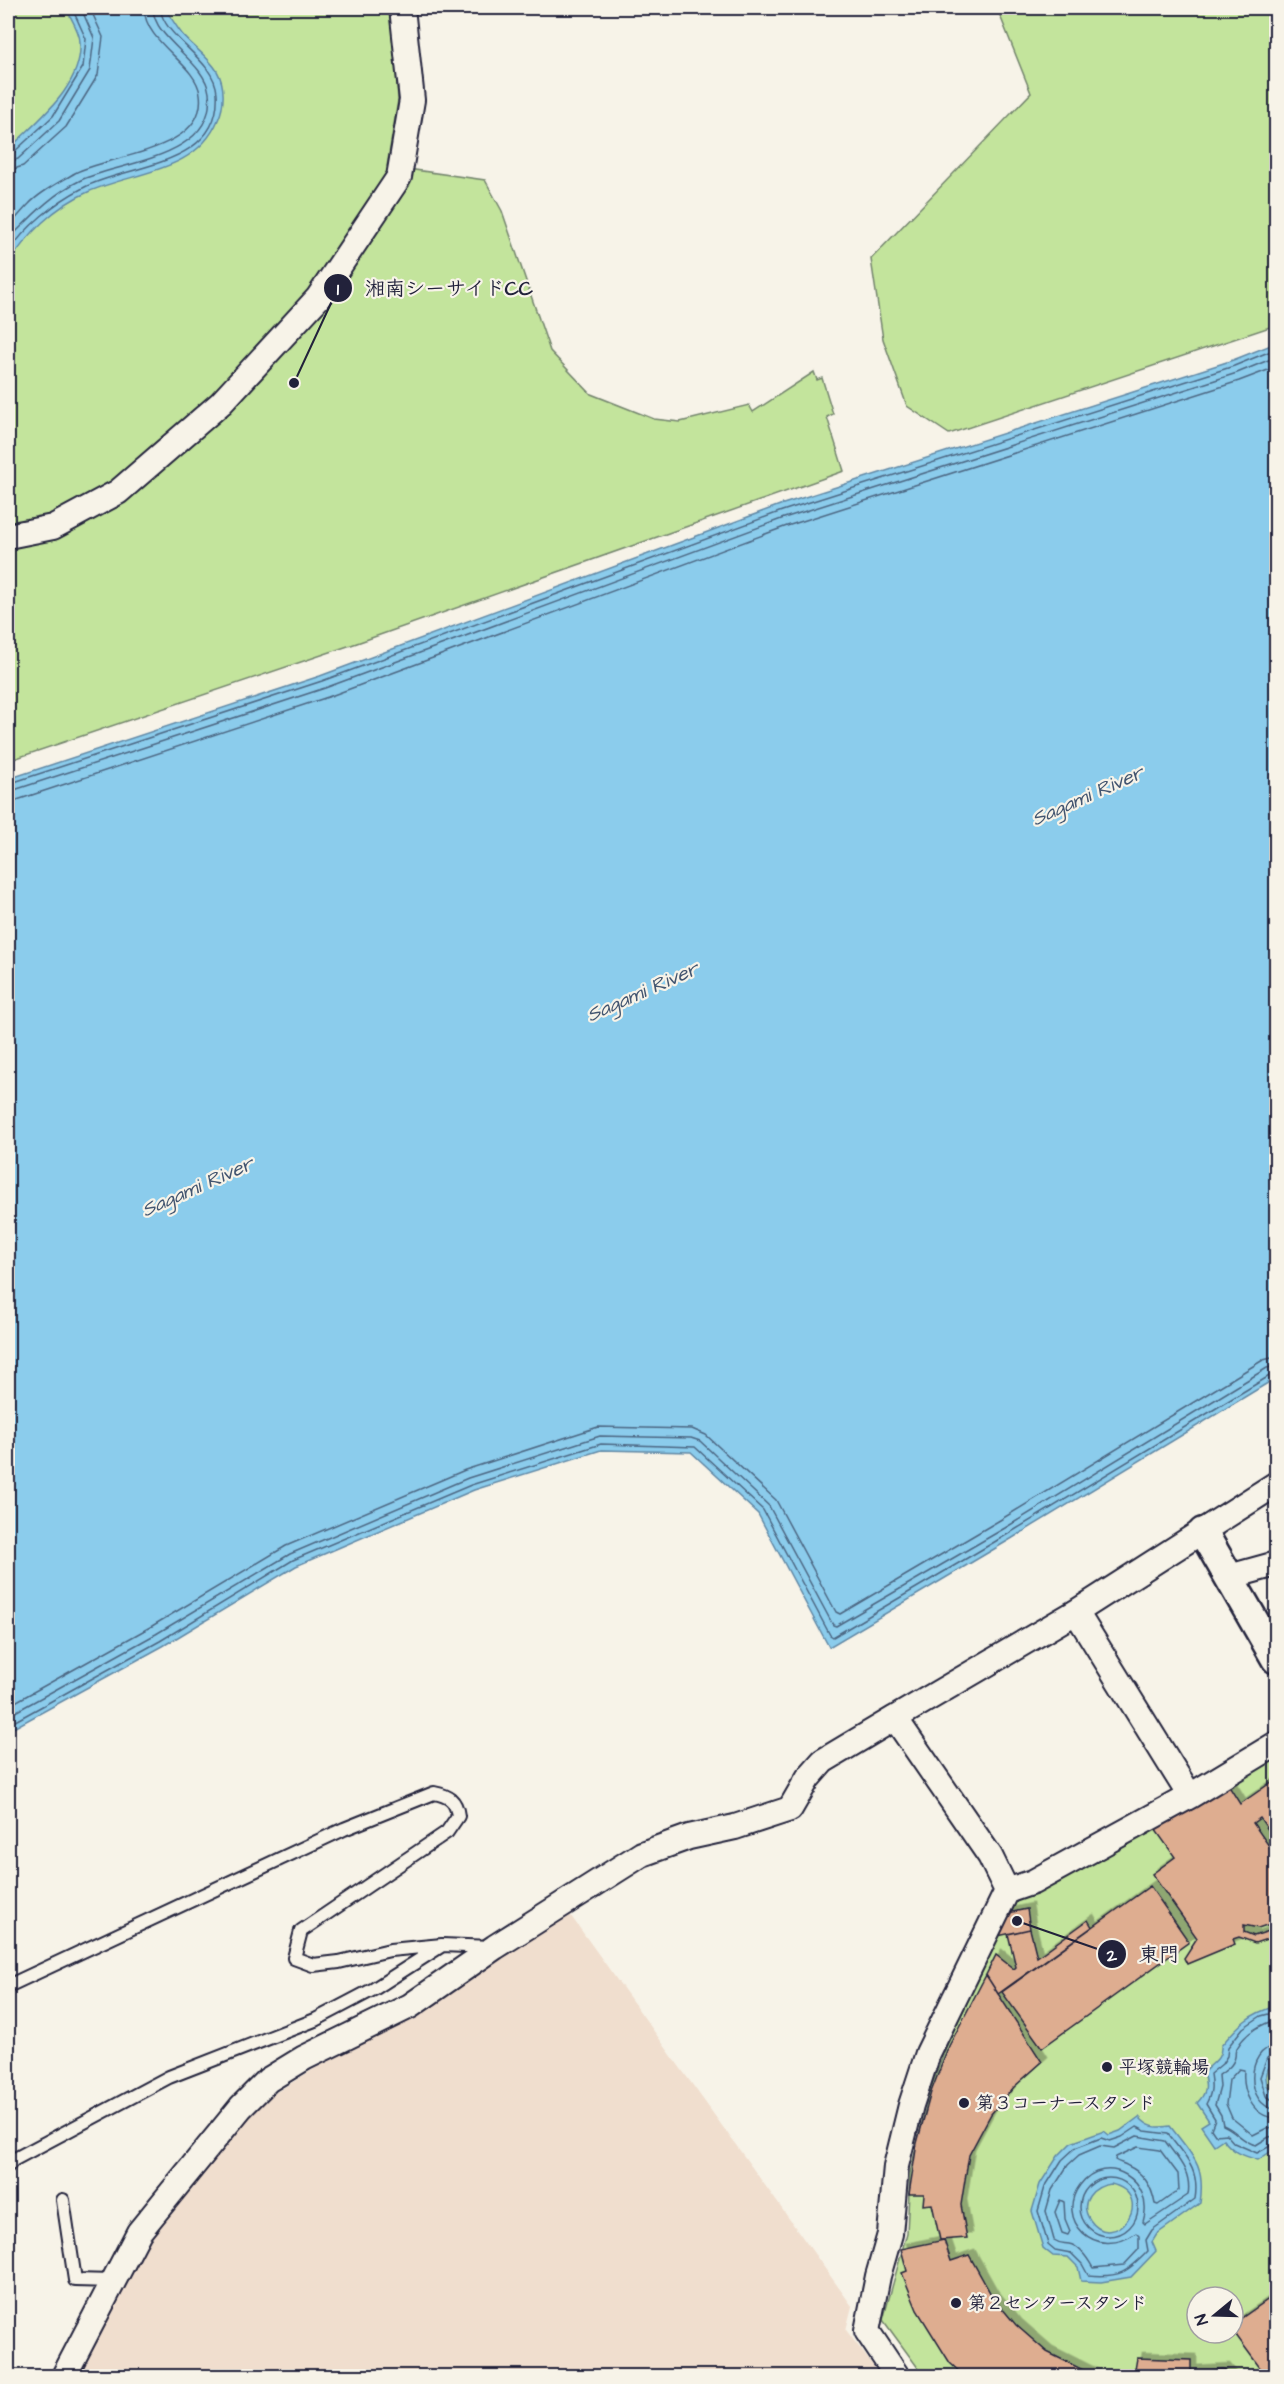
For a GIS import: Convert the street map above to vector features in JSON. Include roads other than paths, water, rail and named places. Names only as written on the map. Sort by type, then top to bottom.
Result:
[{"type":"street","points":[[8,536],[53,526],[118,492],[221,403],[318,298],[399,177],[412,100],[402,8]]},
{"type":"street","points":[[64,2376],[139,2232],[241,2107],[268,2080],[304,2058],[410,2006],[495,1947],[642,1854],[689,1837],[735,1827],[790,1809],[808,1778],[823,1761],[1076,1612],[1276,1484]]},
{"type":"street","points":[[1203,1532],[1276,1659]]},
{"type":"street","points":[[1229,1577],[1276,1564]]},
{"type":"street","points":[[1076,1612],[1190,1796]]},
{"type":"street","points":[[895,1718],[990,1856],[1007,1891]]},
{"type":"street","points":[[897,2376],[867,2331],[878,2276],[890,2234],[896,2166],[911,2105],[928,2052],[1007,1891],[1033,1882],[1190,1796],[1276,1744]]},
{"type":"lane","points":[[8,1986],[344,1829],[434,1793],[448,1796],[457,1805],[458,1816],[447,1832],[301,1931],[294,1958],[313,1965],[339,1962],[390,1950],[442,1945],[495,1947]]},
{"type":"lane","points":[[8,2166],[13,2160],[169,2077],[315,2020],[374,1989],[442,1945]]},
{"type":"lane","points":[[63,2200],[75,2280],[112,2281]]},
{"type":"water","points":[[66,8],[165,8],[182,34],[217,71],[223,89],[222,108],[208,137],[195,151],[180,161],[106,185],[64,205],[42,222],[23,243],[8,265],[8,150],[56,102],[74,74],[79,59],[80,38]]},
{"type":"water","name":"Sagami River","points":[[1276,343],[1276,1378],[829,1647],[758,1514],[691,1452],[601,1450],[474,1490],[296,1566],[163,1646],[8,1731],[8,779],[320,676],[780,505],[1233,360]]},
{"type":"water","points":[[1276,2006],[1276,2058],[1268,2069],[1266,2077],[1267,2085],[1276,2098],[1276,2148],[1258,2160],[1239,2153],[1223,2139],[1214,2145],[1201,2126],[1209,2121],[1197,2103],[1205,2089],[1203,2073],[1220,2055],[1221,2046],[1245,2021]]},
{"type":"water","points":[[1139,2117],[1153,2126],[1170,2126],[1196,2161],[1201,2179],[1200,2203],[1157,2234],[1152,2242],[1156,2251],[1131,2277],[1101,2282],[1081,2281],[1078,2267],[1068,2257],[1053,2256],[1043,2248],[1032,2211],[1040,2184],[1058,2156],[1071,2143],[1104,2131],[1109,2135],[1120,2131]],"holes":[[[1111,2184],[1125,2190],[1131,2200],[1132,2210],[1128,2220],[1120,2227],[1110,2231],[1100,2229],[1090,2220],[1087,2213],[1089,2196],[1104,2185]]]},
{"type":"place","name":"湘南シーサイドCC","points":[[294,383]]},
{"type":"place","name":"東門","points":[[1017,1921]]},
{"type":"place","name":"平塚競輪場","points":[[1107,2067]]},
{"type":"place","name":"第３コーナースタンド","points":[[964,2103]]},
{"type":"place","name":"第２センタースタンド","points":[[956,2303]]}]
